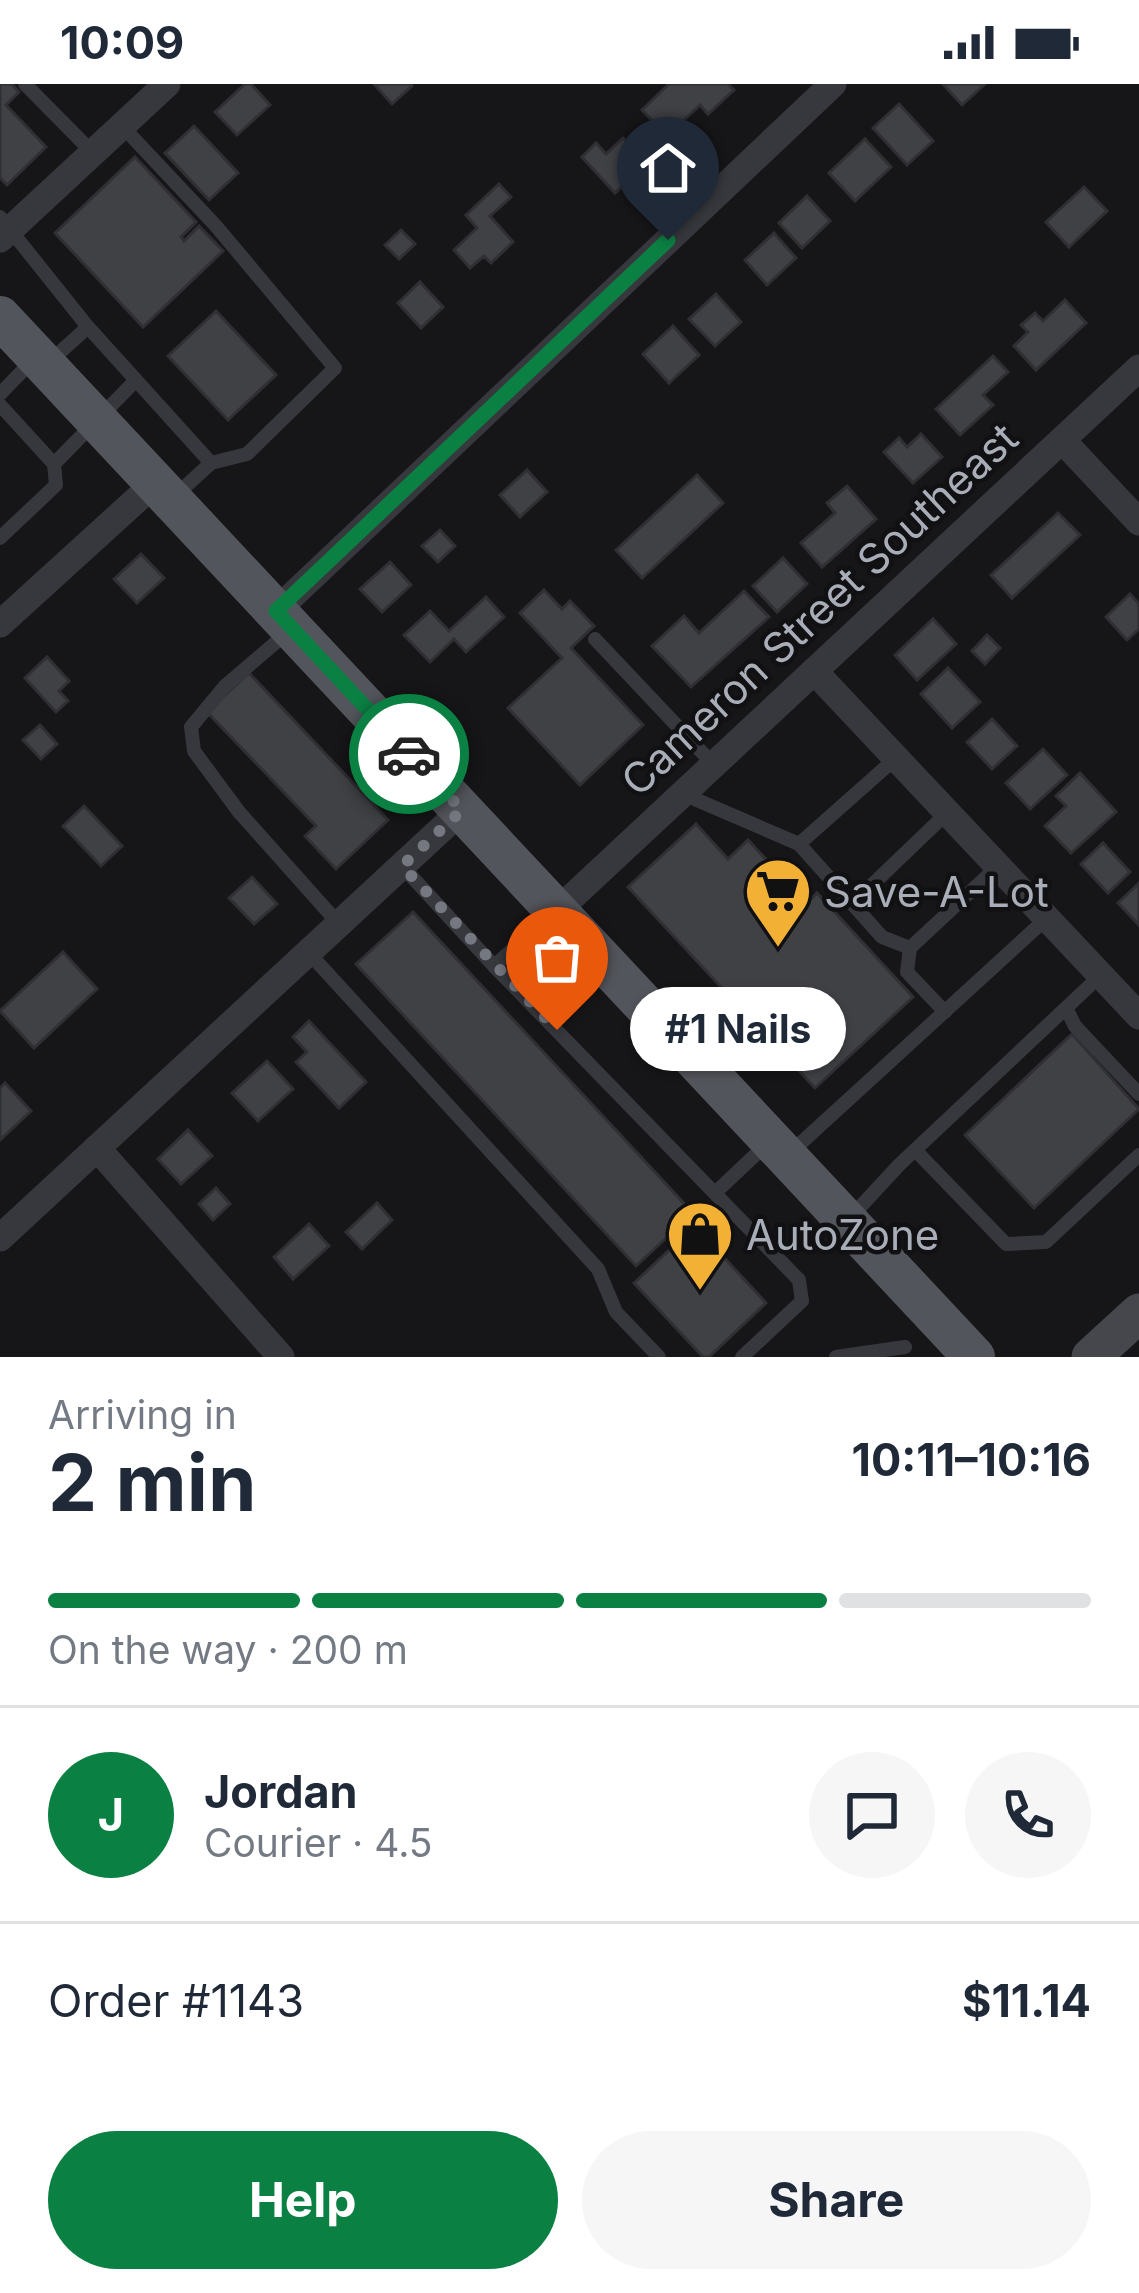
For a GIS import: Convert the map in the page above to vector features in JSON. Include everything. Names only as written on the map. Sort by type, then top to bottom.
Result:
[{"type":"main road","points":[[0,317],[847,1222],[916,1338],[974,1357]]},
{"type":"main road","points":[[1091,1357],[1139,1313]]},
{"type":"street","points":[[4,228],[167,84]]},
{"type":"street","points":[[284,620],[833,84]]},
{"type":"street","name":"Cameron Street Southeast","points":[[557,911],[1139,368]]},
{"type":"street","points":[[1062,440],[1139,522]]},
{"type":"street","points":[[0,624],[163,491]]},
{"type":"street","points":[[814,671],[1139,1016]]},
{"type":"street","points":[[0,1238],[462,810]]},
{"type":"street","points":[[98,1148],[281,1357]]},
{"type":"lane","points":[[26,84],[93,153]]},
{"type":"lane","points":[[122,126],[216,226],[334,368],[247,454],[211,463],[163,491]]},
{"type":"lane","points":[[4,228],[211,463]]},
{"type":"lane","points":[[0,394],[88,327]]},
{"type":"lane","points":[[54,464],[136,380]]},
{"type":"lane","points":[[0,404],[54,464],[56,485],[0,538]]},
{"type":"lane","points":[[284,620],[191,727],[194,751],[239,812],[339,924]]},
{"type":"lane","points":[[595,639],[714,765]]},
{"type":"lane","points":[[799,844],[896,758]]},
{"type":"lane","points":[[683,794],[799,844],[882,937],[910,948]]},
{"type":"lane","points":[[852,904],[947,813]]},
{"type":"lane","points":[[402,866],[800,1280],[802,1301],[742,1357]]},
{"type":"lane","points":[[945,1012],[907,972],[910,948],[998,866]]},
{"type":"lane","points":[[494,966],[557,911]]},
{"type":"lane","points":[[716,1192],[778,1148],[945,1012],[1047,919]]},
{"type":"lane","points":[[308,952],[598,1269],[616,1312],[659,1357]]},
{"type":"lane","points":[[847,1222],[915,1150],[1101,975]]},
{"type":"lane","points":[[1066,1008],[1075,1026],[1139,1094]]},
{"type":"lane","points":[[915,1150],[1006,1244],[1046,1242],[1139,1155]]},
{"type":"lane","points":[[836,1357],[916,1338]]},
{"type":"building","points":[[0,84],[12,84],[19,92],[6,105],[46,147],[7,185],[0,178]]},
{"type":"building","points":[[245,84],[251,84],[270,105],[237,135],[215,112]]},
{"type":"building","points":[[374,84],[410,84],[412,86],[392,104]]},
{"type":"building","points":[[669,84],[728,84],[734,90],[708,114],[700,105],[667,136],[642,110]]},
{"type":"building","points":[[943,84],[985,84],[962,105]]},
{"type":"building","points":[[899,104],[933,141],[907,165],[873,128]]},
{"type":"building","points":[[194,126],[238,173],[209,200],[165,153]]},
{"type":"building","points":[[623,138],[647,163],[615,193],[582,157],[596,143],[606,154]]},
{"type":"building","points":[[865,139],[891,167],[855,201],[829,173]]},
{"type":"building","points":[[135,157],[196,222],[181,237],[184,241],[199,226],[223,251],[143,327],[55,233]]},
{"type":"building","points":[[499,184],[511,197],[490,216],[513,242],[491,263],[484,256],[470,268],[454,250],[477,228],[466,215]]},
{"type":"building","points":[[1084,187],[1107,211],[1069,247],[1046,222]]},
{"type":"building","points":[[807,196],[830,221],[802,248],[779,223]]},
{"type":"building","points":[[401,230],[415,244],[399,259],[385,245]]},
{"type":"building","points":[[774,233],[796,258],[767,285],[745,260]]},
{"type":"building","points":[[420,282],[443,307],[421,328],[398,303]]},
{"type":"building","points":[[716,294],[741,322],[715,346],[689,319]]},
{"type":"building","points":[[1065,300],[1086,323],[1036,370],[1014,346],[1028,332],[1021,325],[1035,313],[1043,321]]},
{"type":"building","points":[[216,311],[276,375],[228,420],[168,356]]},
{"type":"building","points":[[673,326],[699,355],[669,383],[643,354]]},
{"type":"building","points":[[993,356],[1008,372],[983,395],[993,405],[960,435],[936,409]]},
{"type":"building","points":[[921,434],[942,457],[913,483],[884,452],[899,438],[907,447]]},
{"type":"building","points":[[527,470],[547,492],[520,517],[500,495]]},
{"type":"building","points":[[697,475],[723,503],[642,578],[616,550]]},
{"type":"building","points":[[847,486],[876,519],[822,567],[801,543],[835,513],[827,503]]},
{"type":"building","points":[[1058,513],[1080,535],[1012,598],[991,575]]},
{"type":"building","points":[[440,530],[455,546],[438,562],[422,546]]},
{"type":"building","points":[[141,554],[164,578],[137,603],[114,579]]},
{"type":"building","points":[[783,558],[807,584],[777,612],[753,586]]},
{"type":"building","points":[[390,562],[411,585],[382,612],[360,589]]},
{"type":"building","points":[[544,590],[562,609],[570,601],[594,626],[571,648],[643,725],[580,785],[508,708],[562,658],[520,613]]},
{"type":"building","points":[[744,591],[769,617],[691,687],[652,646],[684,616],[699,633]]},
{"type":"building","points":[[1130,594],[1139,604],[1139,629],[1127,640],[1106,617]]},
{"type":"building","points":[[486,597],[504,617],[466,652],[454,639],[430,662],[404,635],[430,611],[449,631]]},
{"type":"building","points":[[933,619],[956,644],[917,680],[895,655]]},
{"type":"building","points":[[987,635],[1000,648],[985,664],[972,651]]},
{"type":"building","points":[[47,657],[69,681],[59,691],[68,701],[56,712],[25,678]]},
{"type":"building","points":[[948,668],[980,702],[952,728],[921,694]]},
{"type":"building","points":[[249,673],[388,820],[336,869],[305,836],[316,826],[207,712]]},
{"type":"building","points":[[992,719],[1017,746],[992,769],[967,742]]},
{"type":"building","points":[[40,725],[57,744],[41,759],[23,740]]},
{"type":"building","points":[[1043,749],[1067,775],[1030,809],[1006,783]]},
{"type":"building","points":[[1080,773],[1116,812],[1071,853],[1045,826],[1066,806],[1056,796]]},
{"type":"building","points":[[84,806],[122,846],[101,866],[63,826]]},
{"type":"building","name":"Save-A-Lot","points":[[696,824],[728,859],[748,840],[807,903],[817,893],[913,997],[815,1088],[628,887]]},
{"type":"building","points":[[1103,843],[1130,872],[1108,893],[1081,864]]},
{"type":"building","points":[[252,877],[277,904],[254,924],[229,898]]},
{"type":"building","points":[[1139,883],[1139,925],[1118,903]]},
{"type":"building","points":[[413,912],[693,1213],[636,1266],[356,964]]},
{"type":"building","points":[[63,952],[97,989],[34,1048],[0,1011]]},
{"type":"building","points":[[309,1021],[366,1082],[339,1108],[296,1062],[307,1052],[293,1037]]},
{"type":"building","points":[[1072,1034],[1139,1109],[1034,1208],[965,1135]]},
{"type":"building","points":[[267,1061],[293,1089],[258,1121],[232,1093]]},
{"type":"building","points":[[5,1083],[31,1111],[0,1140],[0,1088]]},
{"type":"building","points":[[188,1130],[212,1156],[181,1184],[158,1159]]},
{"type":"building","points":[[216,1188],[230,1204],[213,1220],[199,1204]]},
{"type":"building","points":[[377,1203],[392,1220],[362,1249],[346,1232]]},
{"type":"building","points":[[309,1224],[329,1246],[293,1279],[274,1257]]},
{"type":"building","name":"AutoZone","points":[[695,1226],[766,1303],[709,1357],[703,1357],[634,1283]]},
{"type":"way so far","points":[[409,754],[462,810],[402,866],[557,1030]]},
{"type":"place","name":"Save-A-Lot","points":[[778,950]]},
{"type":"place","name":"#1 Nails","points":[[557,1030]]},
{"type":"place","name":"AutoZone","points":[[700,1293]]},
{"type":"route","points":[[409,754],[276,611],[668,240]]}]
